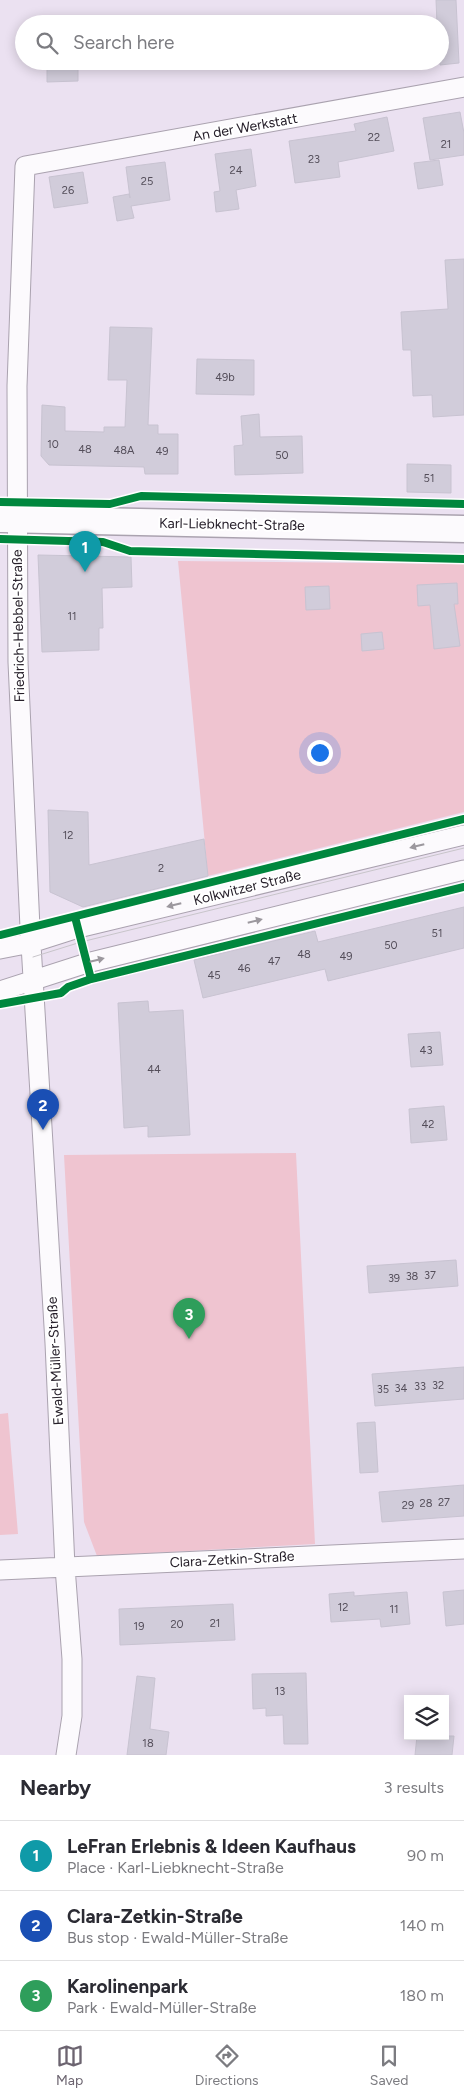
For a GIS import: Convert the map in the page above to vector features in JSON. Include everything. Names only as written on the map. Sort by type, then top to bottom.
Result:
[{"type":"main road","name":"Karl-Liebknecht-Straße","points":[[9,519],[464,529]]},
{"type":"street","name":"An der Werkstatt","points":[[25,166],[464,87]]},
{"type":"street","name":"Friedrich-Hebbel-Straße","points":[[25,166],[17,386],[9,519],[34,974]]},
{"type":"street","name":"Kolkwitzer Straße","points":[[0,949],[32,943],[78,928],[464,835]]},
{"type":"street","points":[[0,990],[34,974],[87,963],[464,870]]},
{"type":"street","name":"Ewald-Müller-Straße","points":[[34,974],[65,1567],[72,1659],[72,1716],[66,1755]]},
{"type":"street","name":"Clara-Zetkin-Straße","points":[[0,1570],[464,1549]]},
{"type":"shaded area","points":[[178,561],[464,564],[464,812],[208,876]]},
{"type":"shaded area","points":[[296,1153],[315,1544],[97,1556],[84,1522],[64,1155]]},
{"type":"shaded area","points":[[8,1413],[18,1534],[0,1535],[0,1414]]},
{"type":"building","points":[[436,0],[456,0],[459,63],[449,64],[449,15],[437,15]]},
{"type":"building","points":[[47,70],[78,70],[78,81],[47,82]]},
{"type":"building","points":[[460,112],[464,133],[464,155],[430,160],[423,118]]},
{"type":"building","points":[[387,117],[394,151],[338,162],[340,177],[295,183],[289,141],[356,131],[354,124]]},
{"type":"building","points":[[251,149],[256,186],[236,190],[239,209],[216,212],[214,192],[220,191],[215,154]]},
{"type":"building","points":[[439,160],[443,185],[418,189],[414,163]]},
{"type":"building","points":[[165,162],[170,200],[131,206],[134,218],[117,221],[113,197],[129,194],[130,198],[126,167]]},
{"type":"building","points":[[83,172],[88,203],[54,208],[49,177]]},
{"type":"building","points":[[464,259],[464,415],[433,417],[432,395],[413,396],[411,350],[403,350],[401,312],[448,309],[445,260]]},
{"type":"building","points":[[110,327],[152,328],[148,425],[158,425],[158,434],[178,434],[178,474],[145,474],[144,467],[49,465],[41,456],[42,405],[65,407],[65,431],[104,432],[104,427],[125,427],[127,380],[108,380]]},
{"type":"building","points":[[197,359],[254,360],[254,395],[196,394]]},
{"type":"building","points":[[259,414],[260,437],[302,436],[303,473],[235,475],[234,446],[243,445],[241,416]]},
{"type":"building","points":[[407,464],[451,465],[451,493],[407,492]]},
{"type":"building","points":[[38,555],[131,557],[132,587],[102,588],[103,628],[99,628],[99,650],[42,652]]},
{"type":"building","points":[[457,583],[458,604],[454,604],[460,646],[434,649],[430,605],[418,606],[417,585]]},
{"type":"building","points":[[329,586],[330,609],[306,610],[305,587]]},
{"type":"building","points":[[382,632],[384,649],[362,651],[361,634]]},
{"type":"building","points":[[48,810],[88,812],[89,865],[204,839],[208,876],[83,907],[50,892]]},
{"type":"building","points":[[464,907],[464,948],[328,981],[325,969],[203,998],[194,960],[315,931],[318,942]]},
{"type":"building","points":[[148,1001],[149,1012],[183,1010],[190,1135],[148,1137],[148,1126],[124,1128],[118,1003]]},
{"type":"building","points":[[440,1032],[443,1065],[411,1067],[408,1034]]},
{"type":"building","points":[[444,1106],[447,1140],[411,1143],[409,1109]]},
{"type":"building","points":[[456,1260],[458,1286],[369,1293],[367,1266]]},
{"type":"building","points":[[464,1367],[464,1399],[375,1406],[372,1374]]},
{"type":"building","points":[[375,1422],[378,1472],[360,1473],[357,1423]]},
{"type":"building","points":[[464,1485],[464,1516],[382,1522],[379,1492]]},
{"type":"building","points":[[464,1590],[464,1624],[446,1626],[443,1592]]},
{"type":"building","points":[[354,1592],[354,1596],[407,1592],[410,1624],[381,1627],[380,1619],[331,1622],[329,1594]]},
{"type":"building","points":[[233,1604],[235,1640],[120,1645],[119,1609]]},
{"type":"building","points":[[306,1673],[308,1744],[284,1744],[283,1715],[266,1716],[266,1708],[253,1709],[252,1674]]},
{"type":"building","points":[[137,1676],[155,1678],[150,1729],[169,1732],[166,1755],[127,1755]]},
{"type":"building","points":[[449,1736],[454,1736],[452,1755],[415,1755],[417,1740],[449,1740]]},
{"type":"tram line","points":[[33,957],[81,942],[464,848]]},
{"type":"cycle path","points":[[0,502],[110,504],[141,496],[464,504]]},
{"type":"cycle path","points":[[0,539],[103,542],[130,551],[464,559]]},
{"type":"cycle path","points":[[0,935],[464,819]]},
{"type":"cycle path","points":[[0,1004],[61,993],[68,987],[91,979],[464,887]]},
{"type":"cycle path","points":[[75,917],[91,979]]},
{"type":"place","name":"LeFran Erlebnis & Ideen Kaufhaus","points":[[85,572]]},
{"type":"place","name":"Clara-Zetkin-Straße","points":[[43,1130]]},
{"type":"place","name":"Karolinenpark","points":[[189,1339]]}]
